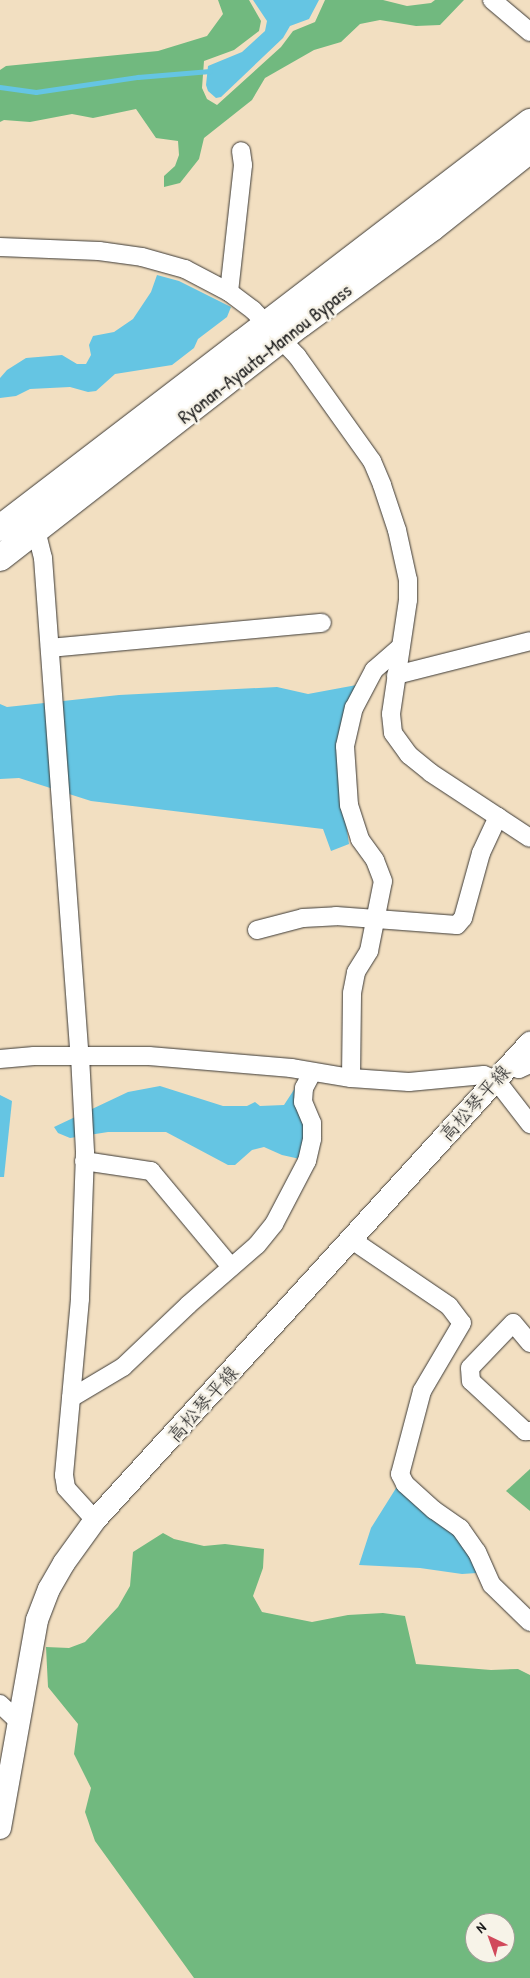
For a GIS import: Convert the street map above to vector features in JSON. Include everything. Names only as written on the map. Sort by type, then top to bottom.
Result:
[{"type":"highway","name":"Ryonan-Ayauta-Mannou Bypass","points":[[0,558],[29,520],[274,331],[530,122]]},
{"type":"highway","name":"Ryonan-Ayauta-Mannou Bypass","points":[[274,331],[432,228],[530,150]]},
{"type":"highway","name":"Ryonan-Ayauta-Mannou Bypass","points":[[0,528],[29,520]]},
{"type":"main road","name":"高松琴平線","points":[[0,1828],[37,1620],[49,1589],[64,1563],[95,1520],[511,1070],[530,1042]]},
{"type":"street","points":[[492,0],[530,32]]},
{"type":"street","points":[[229,292],[244,165],[242,152]]},
{"type":"street","points":[[0,247],[37,247],[142,257],[185,269],[229,292],[253,310],[274,331],[308,371],[362,447],[377,472],[397,530],[408,580],[408,600],[396,675],[391,723],[400,744],[409,755],[431,774],[530,838]]},
{"type":"street","points":[[29,520],[43,558],[80,1056],[85,1157],[80,1300],[64,1475],[66,1488],[95,1520]]},
{"type":"street","points":[[50,648],[322,623]]},
{"type":"street","points":[[396,675],[530,641]]},
{"type":"street","points":[[351,1078],[352,993],[356,972],[369,950],[382,880],[375,860],[360,839],[349,805],[345,746],[354,708],[374,670],[400,647]]},
{"type":"street","points":[[257,930],[304,918],[336,916],[457,925],[463,918],[481,853],[498,818]]},
{"type":"street","points":[[0,1060],[34,1056],[149,1056],[292,1068],[312,1073],[351,1078],[409,1082],[484,1075],[511,1070],[530,1124]]},
{"type":"street","points":[[71,1398],[123,1367],[257,1245],[274,1224],[307,1161],[312,1139],[312,1123],[303,1102],[304,1088],[312,1073]]},
{"type":"street","points":[[85,1157],[151,1171],[231,1267]]},
{"type":"street","points":[[352,1240],[449,1306],[462,1323],[422,1391],[400,1474],[405,1484],[434,1510],[460,1528],[477,1552],[492,1585],[530,1622]]},
{"type":"street","points":[[530,1343],[513,1323],[470,1368],[471,1381],[525,1431],[530,1431]]},
{"type":"street","points":[[0,1704],[18,1721]]},
{"type":"green space","points":[[218,0],[249,0],[261,21],[259,31],[234,50],[204,61],[202,88],[207,99],[217,105],[281,47],[293,31],[315,22],[325,0],[383,0],[407,6],[431,3],[435,0],[464,0],[440,25],[416,26],[380,20],[360,24],[341,42],[314,50],[265,78],[252,100],[204,138],[199,159],[180,183],[164,187],[164,176],[175,166],[179,155],[178,141],[156,138],[136,109],[93,118],[72,114],[30,122],[4,120],[0,122],[0,70],[6,66],[158,51],[207,36],[223,14]]},
{"type":"green space","points":[[530,1469],[530,1511],[506,1491]]},
{"type":"green space","points":[[163,1533],[174,1539],[204,1546],[225,1544],[264,1549],[263,1568],[253,1596],[262,1612],[312,1622],[348,1615],[383,1613],[405,1616],[416,1664],[491,1670],[518,1669],[530,1675],[530,1978],[194,1978],[95,1841],[85,1812],[91,1788],[74,1754],[78,1724],[48,1687],[46,1647],[69,1648],[85,1642],[118,1607],[130,1586],[133,1552]]},
{"type":"water","points":[[253,0],[319,0],[309,19],[290,26],[283,38],[221,97],[216,98],[208,91],[206,85],[208,66],[242,52],[265,31],[267,21]]},
{"type":"water","points":[[157,275],[179,281],[231,307],[227,317],[198,339],[194,348],[172,365],[115,374],[96,391],[88,392],[70,387],[30,389],[16,396],[0,398],[0,378],[7,370],[26,358],[62,355],[77,364],[86,364],[91,355],[89,345],[93,336],[114,332],[133,319],[151,292]]},
{"type":"water","points":[[362,684],[342,721],[337,763],[349,844],[331,851],[323,829],[91,801],[19,778],[0,779],[0,704],[7,707],[119,695],[277,687],[308,694]]},
{"type":"water","points":[[299,1082],[308,1141],[300,1159],[282,1155],[264,1147],[252,1150],[235,1165],[228,1165],[166,1132],[108,1132],[70,1138],[58,1133],[54,1127],[128,1092],[160,1086],[223,1106],[247,1106],[255,1102],[260,1106],[284,1105]]},
{"type":"water","points":[[0,1095],[12,1101],[4,1177],[0,1177]]},
{"type":"water","points":[[398,1485],[453,1531],[478,1563],[477,1573],[462,1574],[420,1568],[359,1565],[371,1528]]},
{"type":"waterway","points":[[0,87],[36,92],[138,77],[210,71]]}]
